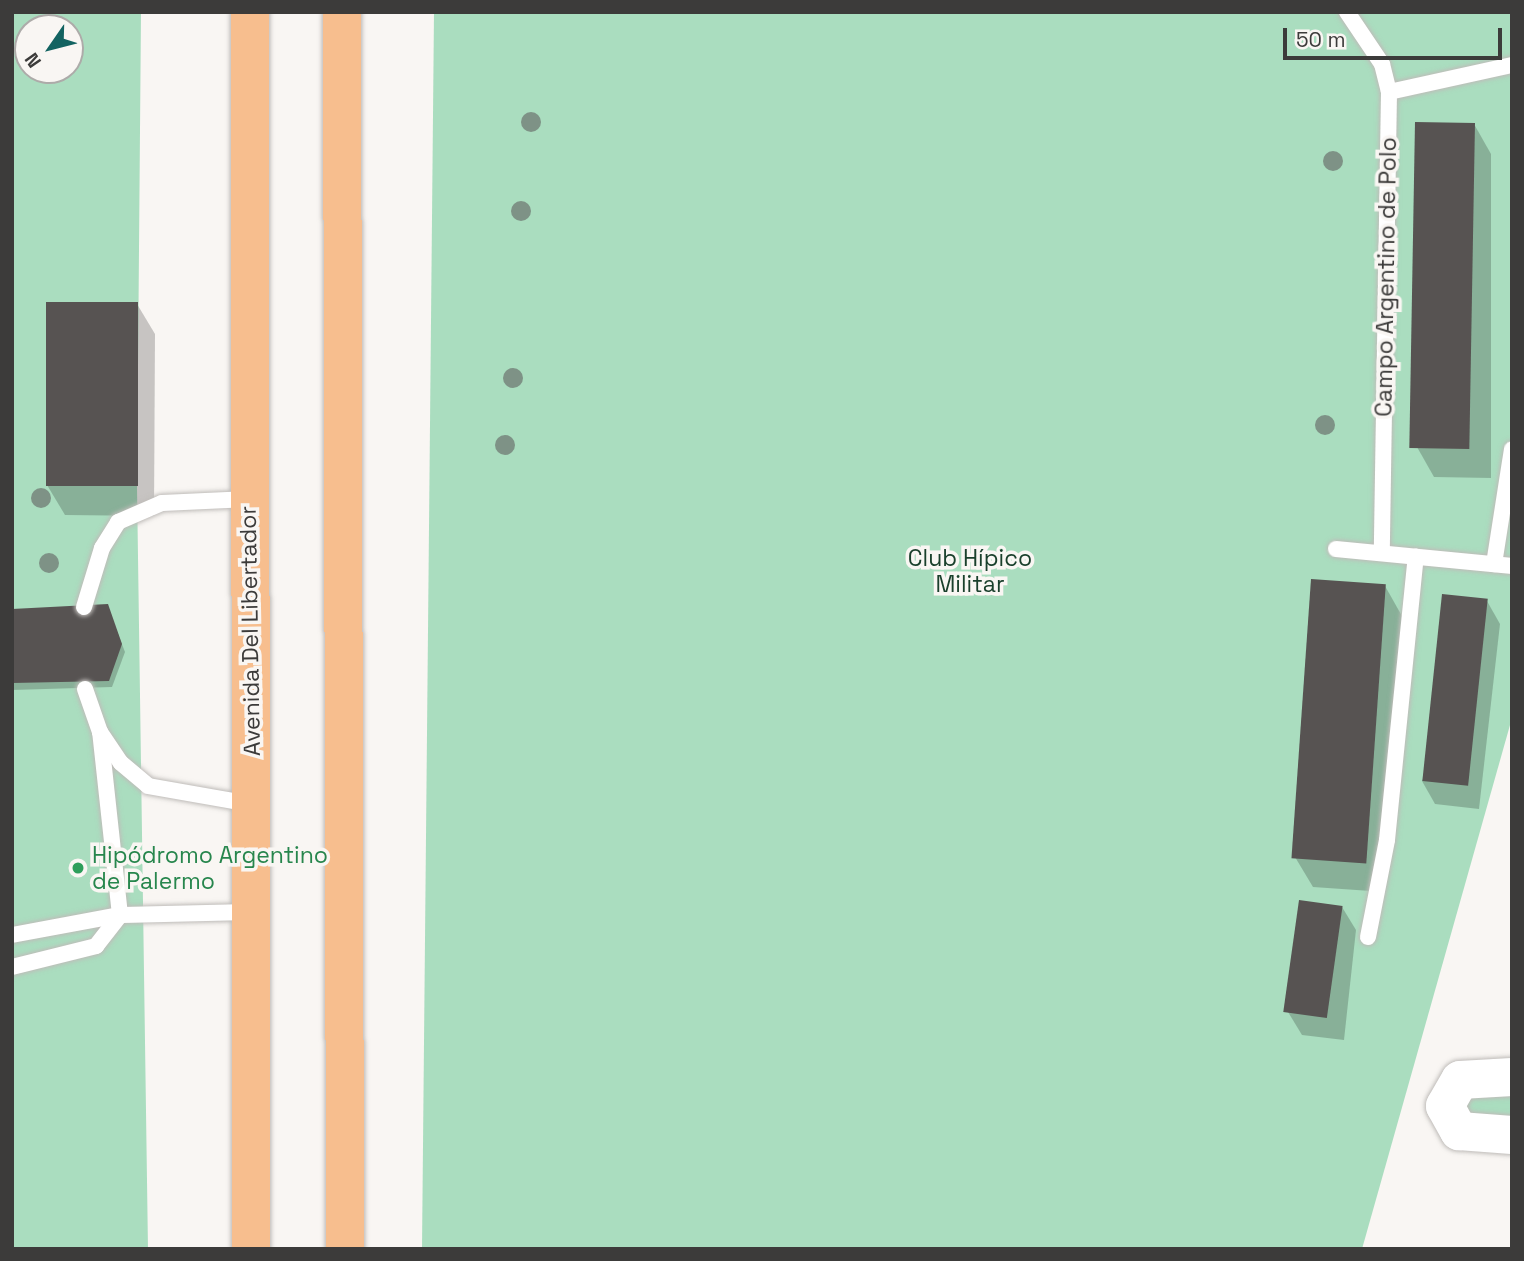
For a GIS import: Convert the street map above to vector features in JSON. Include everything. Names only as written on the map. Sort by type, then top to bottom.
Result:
[{"type":"main road","name":"Avenida Del Libertador","points":[[250,12],[251,1249]]},
{"type":"main road","points":[[342,12],[345,1249]]},
{"type":"street","points":[[1512,1077],[1460,1080],[1445,1106],[1460,1130],[1512,1135]]},
{"type":"lane","name":"Campo Argentino de Polo","points":[[1347,12],[1382,65],[1389,92],[1382,553]]},
{"type":"lane","points":[[1389,92],[1512,65]]},
{"type":"lane","points":[[1494,564],[1512,449]]},
{"type":"lane","points":[[84,607],[102,548],[118,522],[162,503],[249,499]]},
{"type":"lane","points":[[1336,549],[1512,566]]},
{"type":"lane","points":[[1367,937],[1387,840],[1416,556]]},
{"type":"lane","points":[[12,967],[96,946],[120,915],[100,732],[85,689]]},
{"type":"lane","points":[[100,732],[121,763],[148,786],[252,804]]},
{"type":"lane","points":[[12,935],[120,915],[251,912]]},
{"type":"green space","name":"Hipódromo Argentino de Palermo","points":[[12,12],[141,12],[137,487],[148,1249],[12,1249]]},
{"type":"green space","name":"Club Hípico Militar","points":[[434,12],[1512,12],[1512,718],[1362,1249],[422,1249]]},
{"type":"green space","points":[[1512,1091],[1512,1122],[1461,1121],[1458,1098]]},
{"type":"building","points":[[1415,122],[1475,123],[1469,449],[1409,448]]},
{"type":"building","points":[[46,302],[138,302],[138,486],[46,486]]},
{"type":"building","points":[[1311,579],[1386,584],[1366,864],[1291,858]]},
{"type":"building","points":[[1442,594],[1488,599],[1468,786],[1422,781]]},
{"type":"building","points":[[108,604],[122,644],[109,681],[12,683],[12,609]]},
{"type":"building","points":[[1299,900],[1343,906],[1327,1018],[1283,1012]]},
{"type":"place","name":"Hipódromo Argentino de Palermo","points":[[78,868]]}]
